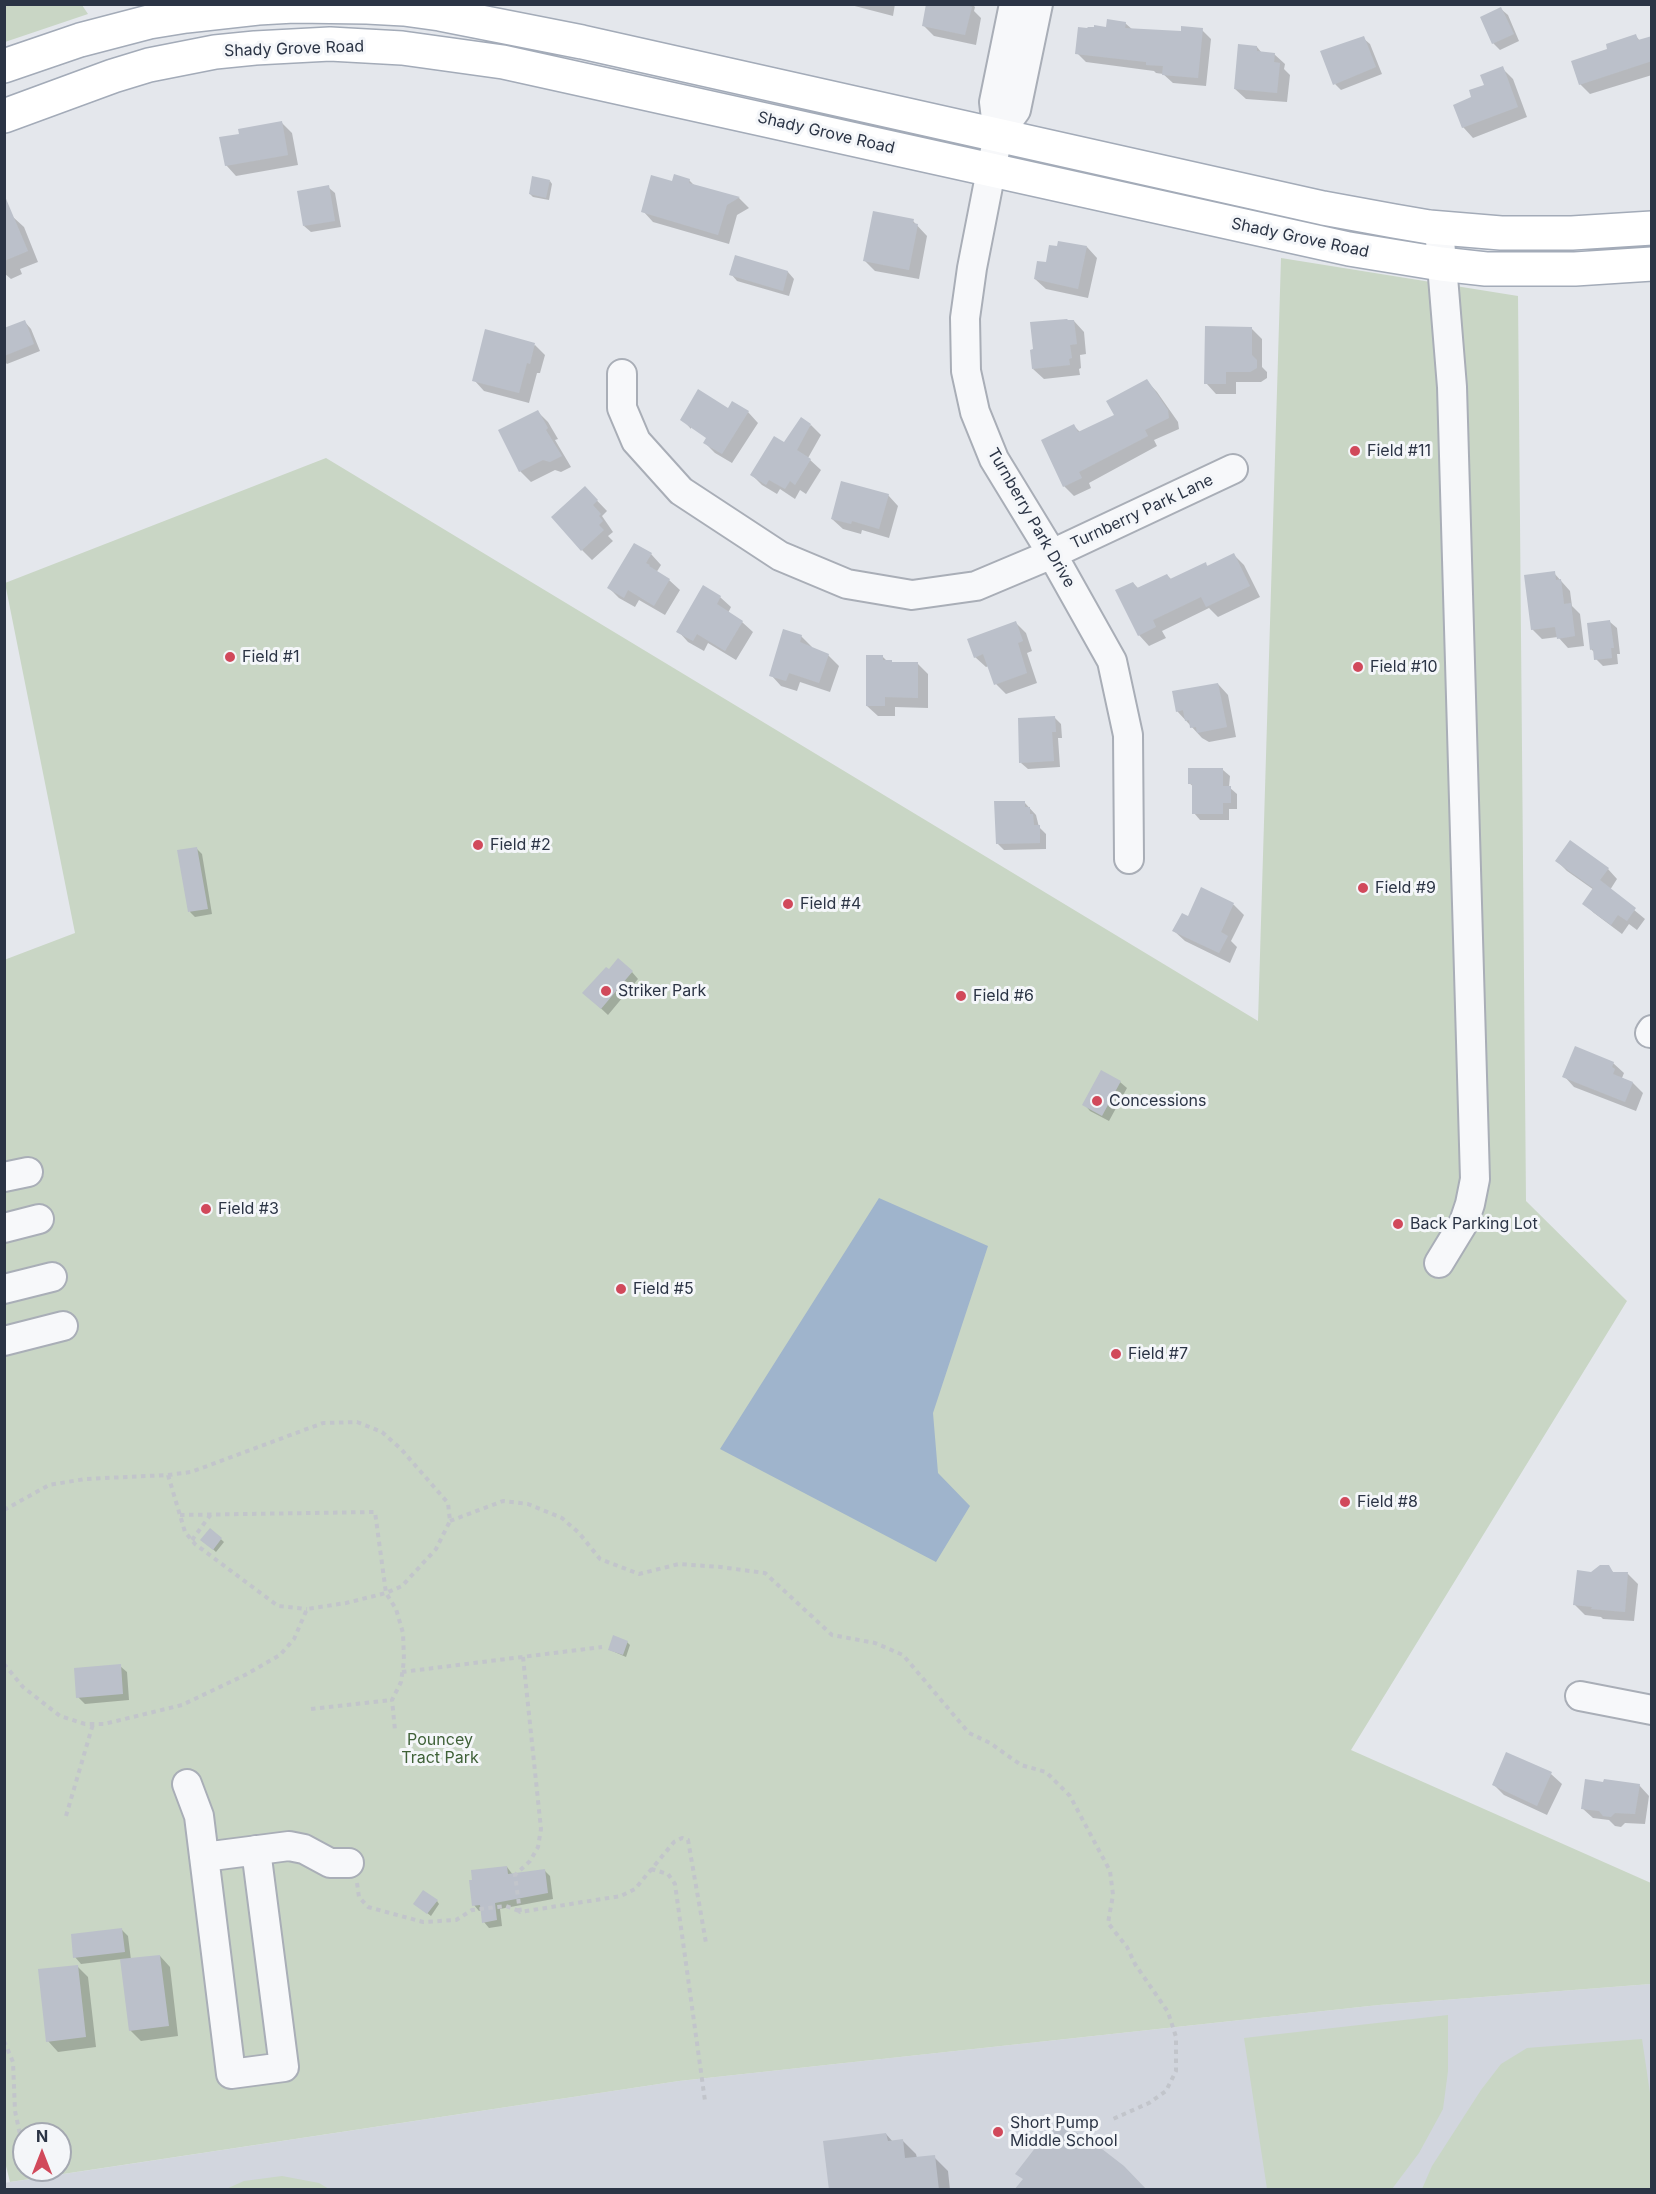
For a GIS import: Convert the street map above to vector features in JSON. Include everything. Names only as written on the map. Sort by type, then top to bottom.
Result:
[{"type":"main road","points":[[4,66],[80,40],[149,22],[186,16],[294,6],[404,9],[547,35],[1323,208],[1438,228],[1501,233],[1652,228]]},
{"type":"main road","name":"Shady Grove Road","points":[[4,116],[122,73],[169,60],[215,52],[330,44],[402,48],[503,63],[1349,249],[1486,269],[1531,270],[1652,264]]},
{"type":"street","name":"Turnberry Park Drive","points":[[1014,4],[994,102],[998,135],[972,268],[966,318],[966,370],[975,412],[994,459],[1052,554],[1112,661],[1128,735],[1129,859]]},
{"type":"street","name":"Turnberry Park Drive","points":[[998,135],[1017,110],[1038,4]]},
{"type":"street","points":[[402,48],[404,9]]},
{"type":"street","points":[[1438,228],[1452,399],[1475,1179],[1464,1222],[1439,1263]]},
{"type":"street","name":"Turnberry Park Lane","points":[[622,374],[622,408],[636,441],[681,491],[780,556],[847,584],[912,595],[976,586],[1052,554],[1233,469]]},
{"type":"street","points":[[4,1228],[39,1219]]},
{"type":"street","points":[[4,1289],[52,1277]]},
{"type":"street","points":[[4,1341],[63,1326]]},
{"type":"street","points":[[1580,1696],[1652,1710]]},
{"type":"street","points":[[187,1784],[197,1807],[231,2074],[284,2067],[256,1850]]},
{"type":"street","points":[[204,1857],[289,1846],[297,1847],[330,1863],[352,1868]]},
{"type":"path","points":[[4,1510],[49,1485],[85,1479],[191,1472],[323,1424],[357,1422],[382,1432],[401,1449],[448,1503],[450,1521],[436,1549],[402,1586],[386,1593],[346,1603],[307,1609],[278,1606],[184,1532],[168,1475]]},
{"type":"path","points":[[450,1521],[503,1502],[528,1504],[562,1518],[579,1533],[600,1559],[639,1574],[679,1564],[765,1573],[832,1635],[876,1643],[903,1655],[969,1732],[990,1743],[1021,1765],[1046,1772],[1070,1796],[1110,1871],[1113,1895],[1108,1923],[1127,1947],[1135,1964],[1168,2012],[1176,2037],[1176,2071],[1166,2091],[1149,2103],[1113,2119]]},
{"type":"path","points":[[180,1515],[375,1512],[386,1593],[396,1609],[403,1633],[404,1660],[401,1682],[392,1700],[395,1730]]},
{"type":"path","points":[[192,1540],[211,1514]]},
{"type":"path","points":[[4,1664],[23,1687],[60,1716],[85,1724],[104,1724],[182,1705],[245,1675],[280,1655],[294,1639],[307,1609]]},
{"type":"path","points":[[402,1672],[602,1647]]},
{"type":"path","points":[[520,1912],[515,1875],[530,1861],[538,1847],[541,1829],[523,1657]]},
{"type":"path","points":[[311,1708],[392,1700]]},
{"type":"path","points":[[66,1816],[93,1724]]},
{"type":"path","points":[[352,1868],[359,1897],[368,1907],[423,1922],[456,1920],[472,1910],[506,1906],[520,1912],[621,1896],[635,1888],[674,1842],[682,1838],[688,1840],[706,1943]]},
{"type":"path","points":[[651,1869],[668,1874],[675,1884],[705,2101]]},
{"type":"path","points":[[4,2041],[13,2062],[17,2122]]},
{"type":"shaded area","name":"Short Pump Middle School","points":[[1651,1984],[1651,2189],[5,2190],[4,2183],[72,2182],[72,2173],[679,2081],[1379,2005]]},
{"type":"green space","points":[[4,5],[82,5],[88,14],[5,42]]},
{"type":"green space","name":"Striker Park","points":[[1281,258],[1518,296],[1526,1201],[1627,1301],[1351,1750],[1651,1883],[1651,1984],[1379,2005],[679,2081],[72,2173],[72,2122],[12,2122],[12,2182],[10,2182],[4,2158],[4,960],[75,933],[5,583],[326,458],[1258,1021]]},
{"type":"green space","points":[[1448,2015],[1448,2071],[1443,2109],[1419,2153],[1392,2189],[1267,2189],[1244,2038]]},
{"type":"green space","points":[[1642,2039],[1651,2100],[1651,2189],[1422,2189],[1432,2166],[1481,2090],[1501,2064],[1527,2048]]},
{"type":"green space","points":[[282,2176],[319,2183],[329,2189],[226,2189],[244,2181]]},
{"type":"water","points":[[879,1198],[988,1246],[933,1413],[938,1473],[970,1506],[936,1562],[720,1449]]},
{"type":"building","points":[[926,4],[963,4],[972,7],[965,35],[922,26]]},
{"type":"building","points":[[1501,7],[1514,34],[1492,44],[1480,17]]},
{"type":"building","points":[[1107,19],[1126,22],[1125,28],[1181,31],[1181,26],[1203,28],[1198,78],[1162,75],[1163,66],[1146,65],[1146,62],[1075,54],[1078,27],[1087,28],[1094,27],[1094,25],[1106,27]]},
{"type":"building","points":[[1636,34],[1638,40],[1652,36],[1652,61],[1579,85],[1571,61],[1607,49],[1606,44]]},
{"type":"building","points":[[1364,36],[1376,67],[1333,85],[1320,51]]},
{"type":"building","points":[[1238,44],[1257,46],[1257,51],[1275,53],[1274,62],[1280,63],[1277,93],[1234,89]]},
{"type":"building","points":[[1503,66],[1518,107],[1462,128],[1453,105],[1471,97],[1469,90],[1484,85],[1480,75]]},
{"type":"building","points":[[282,121],[288,155],[225,166],[219,137],[239,134],[238,129]]},
{"type":"building","points":[[674,174],[690,179],[689,183],[740,197],[727,205],[718,235],[641,212],[651,175],[672,181]]},
{"type":"building","points":[[532,176],[550,180],[546,198],[529,194]]},
{"type":"building","points":[[329,185],[335,221],[303,226],[297,191]]},
{"type":"building","points":[[4,194],[28,251],[4,261]]},
{"type":"building","points":[[873,211],[914,219],[913,223],[918,224],[909,270],[863,261]]},
{"type":"building","points":[[1058,241],[1087,246],[1078,289],[1034,279],[1037,261],[1046,262],[1049,245],[1057,246]]},
{"type":"building","points":[[735,255],[788,271],[783,291],[729,275]]},
{"type":"building","points":[[25,320],[34,344],[4,356],[4,328]]},
{"type":"building","points":[[1074,320],[1077,344],[1070,345],[1072,358],[1069,359],[1070,365],[1032,369],[1030,350],[1033,349],[1030,322]]},
{"type":"building","points":[[1205,326],[1252,327],[1252,355],[1257,360],[1257,368],[1250,372],[1226,372],[1226,384],[1204,384]]},
{"type":"building","points":[[485,329],[535,343],[519,393],[472,381]]},
{"type":"building","points":[[1147,379],[1168,410],[1169,418],[1145,430],[1148,436],[1079,472],[1082,478],[1063,487],[1041,440],[1074,424],[1078,432],[1114,415],[1106,401]]},
{"type":"building","points":[[698,389],[728,408],[732,401],[749,411],[722,454],[703,443],[706,438],[680,420]]},
{"type":"building","points":[[538,410],[548,428],[546,430],[562,456],[550,462],[543,460],[519,472],[498,430]]},
{"type":"building","points":[[801,417],[811,424],[797,450],[811,459],[795,485],[790,481],[785,489],[769,480],[766,485],[750,475],[774,436],[784,442]]},
{"type":"building","points":[[841,481],[889,494],[879,529],[852,521],[851,524],[831,519]]},
{"type":"building","points":[[585,486],[598,500],[593,505],[601,514],[599,516],[603,521],[599,525],[604,530],[581,551],[551,517]]},
{"type":"building","points":[[634,543],[652,553],[646,563],[649,566],[670,579],[654,606],[628,590],[624,598],[607,588]]},
{"type":"building","points":[[1234,553],[1250,586],[1206,607],[1201,597],[1153,620],[1156,627],[1138,636],[1115,590],[1133,582],[1137,588],[1167,574],[1170,579],[1206,562],[1207,566]]},
{"type":"building","points":[[1555,571],[1556,580],[1561,579],[1564,604],[1571,603],[1575,636],[1557,639],[1555,627],[1531,630],[1524,575]]},
{"type":"building","points":[[703,585],[721,596],[717,604],[743,621],[725,651],[697,634],[693,641],[676,632]]},
{"type":"building","points":[[1610,620],[1614,648],[1611,648],[1612,658],[1594,660],[1593,649],[1590,650],[1587,623]]},
{"type":"building","points":[[1016,621],[1023,641],[1018,643],[1027,673],[994,685],[983,654],[974,658],[967,639]]},
{"type":"building","points":[[783,629],[802,635],[800,642],[829,654],[819,683],[789,673],[786,681],[769,676]]},
{"type":"building","points":[[866,655],[883,655],[883,660],[892,660],[892,662],[918,662],[918,698],[885,697],[885,706],[866,706]]},
{"type":"building","points":[[1218,683],[1227,727],[1197,733],[1196,727],[1190,728],[1189,720],[1185,721],[1183,710],[1176,712],[1172,691]]},
{"type":"building","points":[[1055,716],[1056,732],[1052,732],[1054,761],[1019,763],[1018,718]]},
{"type":"building","points":[[1188,768],[1223,768],[1223,786],[1231,786],[1231,803],[1223,803],[1223,814],[1192,814],[1192,784],[1188,784]]},
{"type":"building","points":[[994,801],[1025,801],[1025,807],[1030,807],[1030,814],[1033,814],[1034,825],[1040,825],[1040,843],[996,844]]},
{"type":"building","points":[[1570,840],[1609,868],[1600,880],[1636,908],[1627,921],[1618,915],[1611,925],[1582,904],[1593,888],[1555,861]]},
{"type":"building","points":[[197,847],[208,909],[188,912],[177,850]]},
{"type":"building","points":[[1201,887],[1234,903],[1221,932],[1228,936],[1219,953],[1172,931],[1182,913],[1188,916]]},
{"type":"building","points":[[618,958],[633,971],[601,1009],[582,993],[606,967],[609,969]]},
{"type":"building","points":[[1575,1046],[1614,1062],[1613,1074],[1633,1082],[1625,1102],[1562,1077]]},
{"type":"building","points":[[1101,1070],[1121,1081],[1102,1116],[1082,1105]]},
{"type":"building","points":[[210,1528],[222,1538],[213,1550],[200,1540]]},
{"type":"building","points":[[1600,1565],[1609,1565],[1613,1572],[1628,1572],[1625,1612],[1573,1605],[1577,1570],[1591,1572]]},
{"type":"building","points":[[613,1635],[628,1641],[623,1655],[608,1650]]},
{"type":"building","points":[[121,1664],[123,1694],[76,1698],[74,1668]]},
{"type":"building","points":[[1506,1752],[1552,1772],[1537,1806],[1492,1785]]},
{"type":"building","points":[[1585,1779],[1640,1784],[1635,1814],[1615,1813],[1611,1817],[1603,1816],[1599,1811],[1581,1809]]},
{"type":"building","points":[[507,1866],[508,1874],[545,1869],[548,1893],[495,1903],[497,1920],[482,1923],[480,1905],[472,1906],[469,1880],[472,1880],[471,1870]]},
{"type":"building","points":[[423,1890],[438,1900],[427,1914],[413,1904]]},
{"type":"building","points":[[122,1928],[125,1952],[73,1958],[71,1934]]},
{"type":"building","points":[[160,1955],[169,2026],[129,2031],[120,1959]]},
{"type":"building","points":[[78,1965],[86,2037],[46,2042],[38,1969]]},
{"type":"building","points":[[1056,2121],[1093,2142],[1124,2166],[1147,2190],[1014,2190],[1023,2179],[1015,2174]]},
{"type":"building","points":[[886,2133],[888,2141],[903,2139],[905,2158],[935,2155],[939,2190],[829,2190],[823,2141]]},
{"type":"place","name":"Field #11","points":[[1355,451]]},
{"type":"place","name":"Field #1","points":[[230,657]]},
{"type":"place","name":"Field #10","points":[[1358,667]]},
{"type":"place","name":"Field #2","points":[[478,845]]},
{"type":"place","name":"Field #9","points":[[1363,888]]},
{"type":"place","name":"Field #4","points":[[788,904]]},
{"type":"place","name":"Striker Park","points":[[606,991]]},
{"type":"place","name":"Field #6","points":[[961,996]]},
{"type":"place","name":"Concessions","points":[[1097,1101]]},
{"type":"place","name":"Field #3","points":[[206,1209]]},
{"type":"place","name":"Back Parking Lot","points":[[1398,1224]]},
{"type":"place","name":"Field #5","points":[[621,1289]]},
{"type":"place","name":"Field #7","points":[[1116,1354]]},
{"type":"place","name":"Field #8","points":[[1345,1502]]},
{"type":"place","name":"Short Pump Middle School","points":[[998,2132]]},
{"type":"park label","name":"Pouncey Tract Park","points":[[440,1749]]}]
